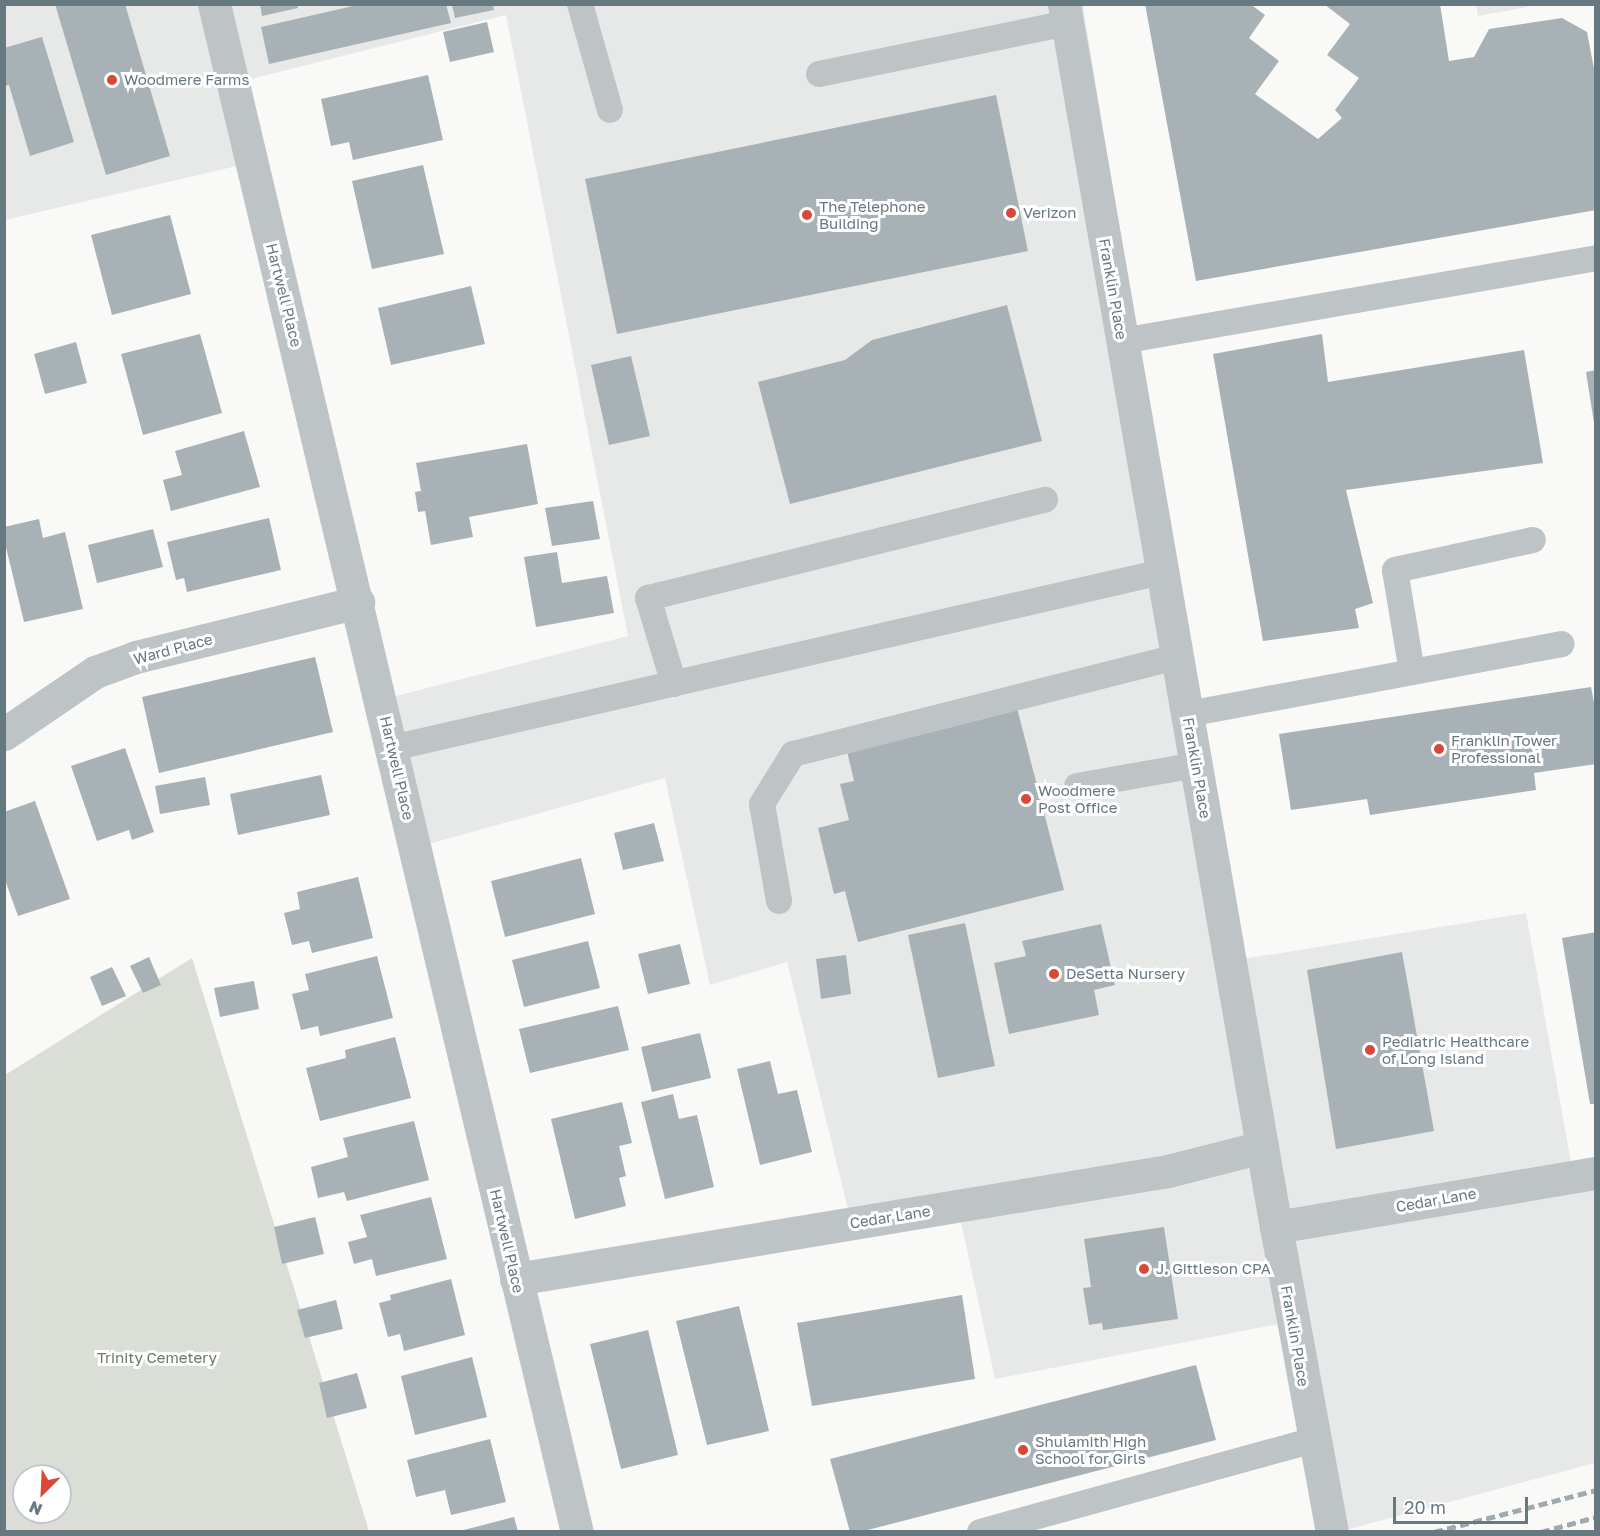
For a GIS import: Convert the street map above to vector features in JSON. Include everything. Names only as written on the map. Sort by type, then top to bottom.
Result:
[{"type":"street","name":"Hartwell Place","points":[[214,4],[577,1532]]},
{"type":"street","name":"Franklin Place","points":[[1066,14],[1276,1227],[1332,1532]]},
{"type":"street","name":"Ward Place","points":[[4,734],[95,672],[136,657],[358,603]]},
{"type":"street","name":"Cedar Lane","points":[[516,1279],[1168,1171],[1262,1147]]},
{"type":"street","name":"Cedar Lane","points":[[1276,1227],[1596,1173]]},
{"type":"lane","points":[[580,4],[610,110]]},
{"type":"lane","points":[[819,74],[1066,14]]},
{"type":"lane","points":[[1122,341],[1596,258]]},
{"type":"lane","points":[[674,684],[648,598],[1045,500]]},
{"type":"lane","points":[[1412,672],[1395,570],[1533,540]]},
{"type":"lane","points":[[392,748],[1162,572]]},
{"type":"lane","points":[[1188,714],[1562,644]]},
{"type":"lane","points":[[778,901],[762,804],[793,754],[1178,657]]},
{"type":"lane","points":[[1077,786],[1196,765]]},
{"type":"lane","points":[[980,1532],[1314,1440]]},
{"type":"shaded area","points":[[1476,4],[1538,5],[1478,16]]},
{"type":"shaded area","points":[[4,5],[1083,5],[1237,960],[1526,913],[1573,1173],[1595,1169],[1595,1463],[1342,1531],[1284,1323],[995,1379],[956,1199],[850,1217],[787,962],[710,985],[665,778],[411,849],[381,700],[628,636],[506,15],[239,82],[262,160],[5,220]]},
{"type":"green space","name":"Trinity Cemetery","points":[[192,958],[369,1531],[5,1532],[5,1075]]},
{"type":"building","name":"Woodmere Farms","points":[[55,4],[125,4],[170,156],[106,175]]},
{"type":"building","points":[[260,4],[297,4],[298,8],[262,16]]},
{"type":"building","points":[[362,4],[446,4],[451,23],[269,64],[261,27]]},
{"type":"building","points":[[1145,4],[1250,4],[1265,15],[1249,38],[1279,61],[1255,94],[1318,139],[1342,118],[1335,110],[1359,78],[1327,55],[1350,24],[1324,4],[1440,4],[1449,61],[1474,57],[1489,29],[1562,18],[1587,32],[1596,79],[1596,210],[1196,281]]},
{"type":"building","points":[[452,5],[493,5],[494,10],[455,18]]},
{"type":"building","points":[[487,22],[494,52],[450,62],[443,32]]},
{"type":"building","points":[[42,37],[74,142],[30,156],[9,85],[4,86],[4,48]]},
{"type":"building","points":[[428,75],[443,140],[353,160],[349,142],[331,146],[321,99]]},
{"type":"building","name":"The Telephone Building","points":[[996,95],[1028,251],[617,334],[585,179]]},
{"type":"building","points":[[423,165],[444,254],[372,269],[352,181]]},
{"type":"building","points":[[170,215],[191,294],[112,315],[91,235]]},
{"type":"building","points":[[471,286],[485,344],[391,365],[378,308]]},
{"type":"building","points":[[1007,305],[1042,441],[790,504],[758,382],[845,360],[872,340]]},
{"type":"building","points":[[200,334],[222,413],[143,435],[121,354]]},
{"type":"building","points":[[1322,334],[1328,382],[1524,350],[1543,463],[1346,490],[1373,603],[1355,609],[1359,628],[1263,641],[1213,354]]},
{"type":"building","points":[[76,342],[87,383],[45,394],[34,354]]},
{"type":"building","points":[[631,356],[650,436],[609,445],[591,365]]},
{"type":"building","points":[[1596,370],[1596,423],[1594,423],[1586,372]]},
{"type":"building","points":[[244,431],[260,487],[171,511],[163,480],[182,475],[175,451]]},
{"type":"building","points":[[527,444],[538,504],[469,517],[473,537],[431,545],[425,511],[418,512],[415,492],[421,491],[416,463]]},
{"type":"building","points":[[593,501],[600,539],[552,546],[545,508]]},
{"type":"building","points":[[269,518],[281,570],[187,592],[184,578],[176,580],[167,542]]},
{"type":"building","points":[[39,519],[43,538],[65,532],[83,609],[24,622],[4,539],[4,527]]},
{"type":"building","points":[[153,529],[163,567],[97,583],[88,545]]},
{"type":"building","points":[[557,552],[562,583],[607,576],[614,613],[536,627],[524,557]]},
{"type":"building","points":[[315,657],[333,732],[159,773],[142,697]]},
{"type":"building","name":"Franklin Tower Professional","points":[[1591,687],[1596,713],[1596,764],[1534,773],[1536,790],[1370,815],[1367,799],[1291,810],[1279,734]]},
{"type":"building","points":[[1017,708],[1064,890],[858,942],[845,891],[834,894],[818,828],[849,820],[840,784],[854,781],[847,751]]},
{"type":"building","points":[[125,748],[154,832],[132,840],[129,830],[97,841],[71,766]]},
{"type":"building","points":[[321,775],[330,815],[238,835],[230,794]]},
{"type":"building","points":[[205,777],[210,805],[160,814],[155,786]]},
{"type":"building","points":[[35,801],[70,899],[18,916],[4,877],[4,812]]},
{"type":"building","points":[[654,823],[664,861],[623,870],[614,833]]},
{"type":"building","points":[[581,858],[595,914],[505,937],[491,881]]},
{"type":"building","points":[[358,877],[373,938],[312,953],[309,941],[292,945],[284,913],[300,909],[297,892]]},
{"type":"building","points":[[965,923],[995,1066],[938,1078],[908,935]]},
{"type":"building","name":"DeSetta Nursery","points":[[1101,924],[1115,985],[1094,990],[1099,1015],[1009,1034],[994,963],[1026,956],[1022,941]]},
{"type":"building","points":[[1596,932],[1596,1104],[1590,1104],[1562,938]]},
{"type":"building","points":[[588,941],[600,988],[524,1007],[512,960]]},
{"type":"building","points":[[680,944],[690,984],[648,994],[638,954]]},
{"type":"building","name":"Pediatric Healthcare of Long Island","points":[[1402,952],[1434,1131],[1336,1149],[1307,970]]},
{"type":"building","points":[[846,955],[851,994],[821,999],[816,959]]},
{"type":"building","points":[[377,956],[393,1018],[320,1036],[318,1026],[301,1030],[292,994],[309,990],[305,974]]},
{"type":"building","points":[[149,957],[161,985],[143,993],[130,966]]},
{"type":"building","points":[[112,967],[126,996],[102,1006],[90,977]]},
{"type":"building","points":[[254,981],[259,1009],[220,1017],[214,988]]},
{"type":"building","points":[[618,1006],[629,1050],[530,1073],[519,1029]]},
{"type":"building","points":[[700,1033],[711,1078],[652,1092],[641,1047]]},
{"type":"building","points":[[395,1037],[411,1098],[320,1121],[306,1068],[346,1058],[345,1050]]},
{"type":"building","points":[[770,1061],[778,1094],[797,1090],[812,1152],[760,1165],[737,1069]]},
{"type":"building","points":[[673,1094],[679,1119],[697,1115],[714,1187],[665,1199],[641,1102]]},
{"type":"building","points":[[622,1102],[632,1143],[619,1146],[626,1176],[619,1178],[626,1206],[575,1219],[551,1119]]},
{"type":"building","points":[[414,1121],[429,1180],[347,1201],[344,1192],[318,1198],[311,1167],[348,1157],[343,1138]]},
{"type":"building","points":[[431,1197],[447,1259],[376,1276],[372,1259],[354,1264],[348,1242],[367,1237],[360,1215]]},
{"type":"building","points":[[315,1217],[324,1254],[282,1264],[274,1227]]},
{"type":"building","points":[[1164,1227],[1178,1319],[1103,1330],[1102,1323],[1089,1325],[1083,1288],[1091,1287],[1084,1239]]},
{"type":"building","points":[[451,1279],[465,1335],[404,1351],[400,1334],[388,1337],[379,1303],[391,1300],[390,1295]]},
{"type":"building","points":[[962,1295],[975,1379],[812,1406],[797,1323]]},
{"type":"building","points":[[336,1300],[343,1329],[305,1338],[297,1310]]},
{"type":"building","points":[[739,1306],[769,1431],[707,1445],[676,1321]]},
{"type":"building","points":[[648,1330],[678,1455],[621,1469],[590,1344]]},
{"type":"building","points":[[472,1357],[487,1417],[415,1435],[401,1376]]},
{"type":"building","name":"Shulamith High School for Girls","points":[[1196,1365],[1216,1440],[860,1532],[850,1532],[830,1459]]},
{"type":"building","points":[[357,1373],[367,1408],[327,1418],[319,1383]]},
{"type":"building","points":[[490,1439],[506,1502],[451,1515],[445,1490],[416,1497],[407,1460]]},
{"type":"building","points":[[514,1517],[518,1532],[460,1532],[460,1531]]},
{"type":"railway","points":[[1434,1532],[1596,1490]]},
{"type":"railway","points":[[1541,1532],[1596,1517]]},
{"type":"place","name":"Woodmere Farms","points":[[112,80]]},
{"type":"place","name":"Verizon","points":[[1011,213]]},
{"type":"place","name":"The Telephone Building","points":[[807,215]]},
{"type":"place","name":"Franklin Tower Professional","points":[[1439,749]]},
{"type":"place","name":"Woodmere Post Office","points":[[1026,799]]},
{"type":"place","name":"DeSetta Nursery","points":[[1054,974]]},
{"type":"place","name":"Pediatric Healthcare of Long Island","points":[[1370,1050]]},
{"type":"place","name":"J. Gittleson CPA","points":[[1144,1269]]},
{"type":"place","name":"Shulamith High School for Girls","points":[[1023,1450]]}]
